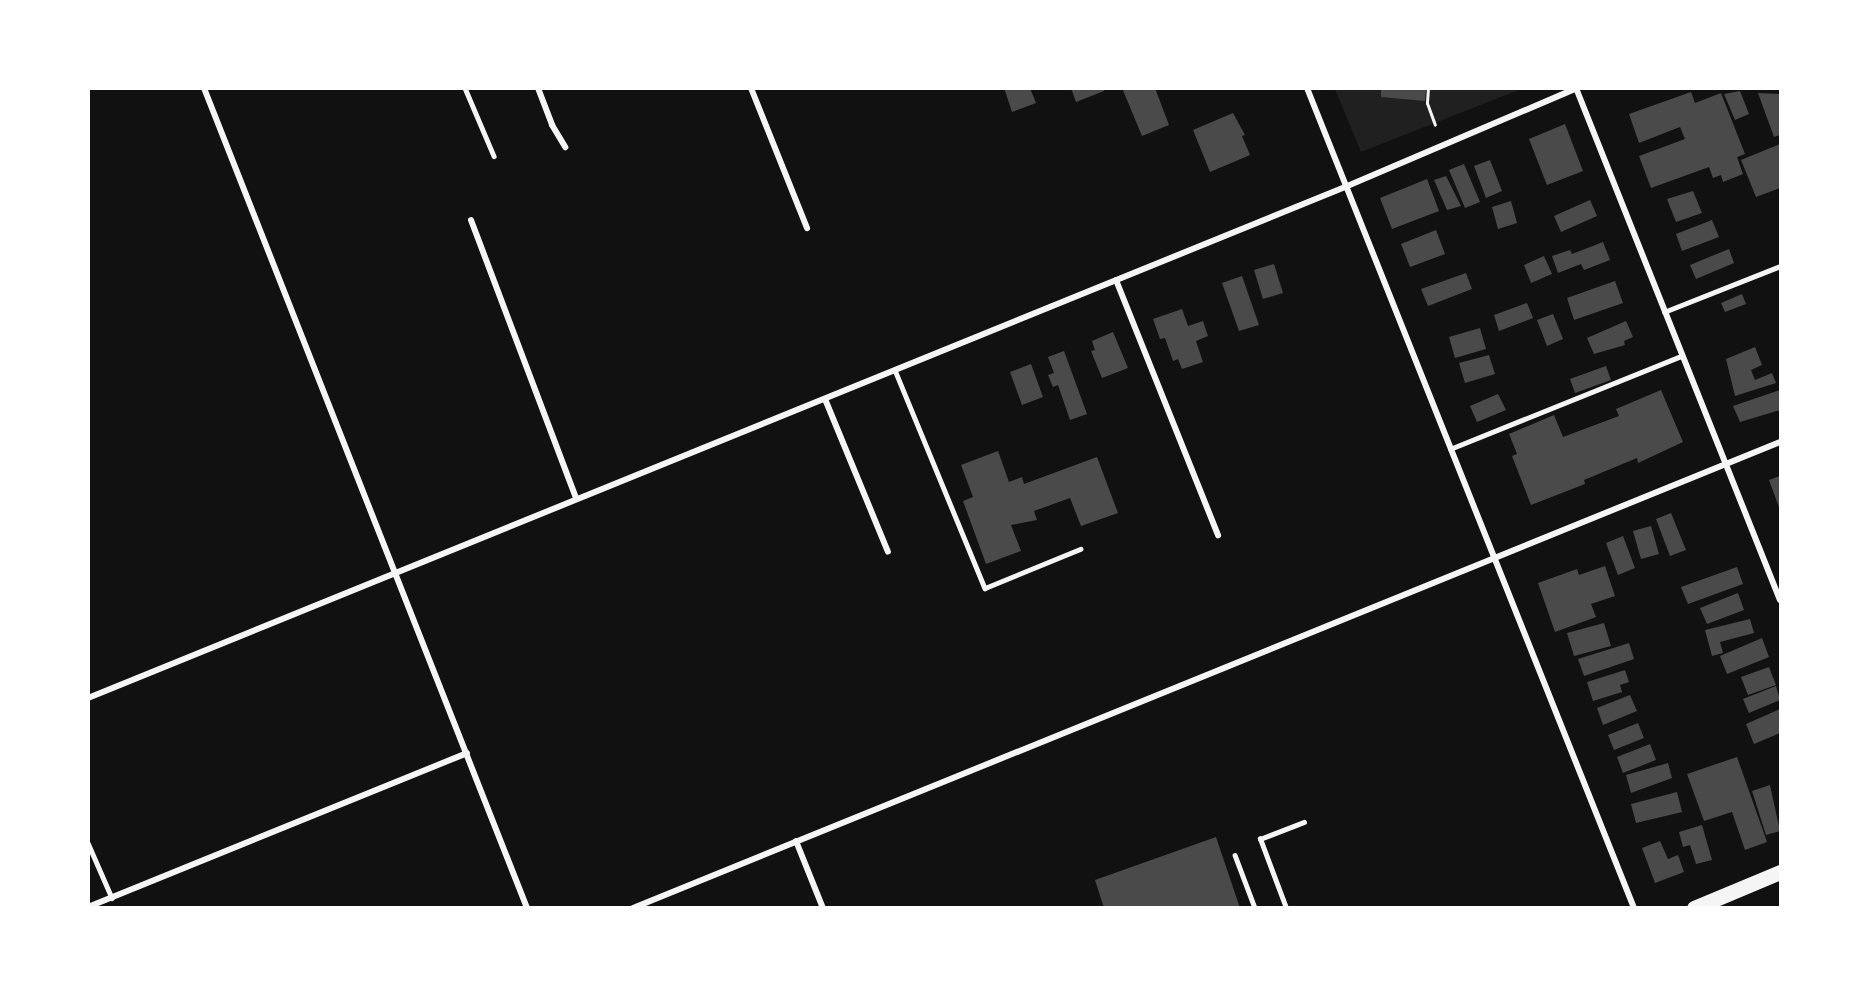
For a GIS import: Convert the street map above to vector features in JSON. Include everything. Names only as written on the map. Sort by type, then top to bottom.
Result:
[{"type":"main road","points":[[1694,908],[1780,872]]},
{"type":"street","points":[[204,88],[397,573],[527,908]]},
{"type":"street","points":[[538,88],[565,147]]},
{"type":"street","points":[[751,88],[807,228]]},
{"type":"street","points":[[1307,88],[1634,908]]},
{"type":"street","points":[[88,698],[1345,187],[1576,89],[1780,600]]},
{"type":"street","points":[[471,220],[576,498]]},
{"type":"street","points":[[1116,280],[1218,535]]},
{"type":"street","points":[[825,399],[888,552]]},
{"type":"street","points":[[633,908],[1780,442]]},
{"type":"street","points":[[88,907],[467,753]]},
{"type":"street","points":[[796,841],[823,908]]},
{"type":"lane","points":[[465,88],[494,156]]},
{"type":"lane","points":[[1664,312],[1780,266]]},
{"type":"lane","points":[[1450,449],[1681,356]]},
{"type":"lane","points":[[895,370],[985,588],[1080,549]]},
{"type":"lane","points":[[1286,908],[1260,839],[1304,822]]},
{"type":"lane","points":[[88,843],[112,898]]},
{"type":"lane","points":[[1235,855],[1255,908]]},
{"type":"path","points":[[1428,88],[1427,104],[1435,125]]},
{"type":"shaded area","points":[[1335,89],[1521,89],[1361,152]]},
{"type":"building","points":[[1004,88],[1030,88],[1036,103],[1012,112]]},
{"type":"building","points":[[1071,88],[1103,88],[1104,91],[1076,102]]},
{"type":"building","points":[[1122,88],[1155,88],[1169,125],[1142,136]]},
{"type":"building","points":[[1381,88],[1426,88],[1425,101],[1381,97]]},
{"type":"building","points":[[1740,91],[1749,114],[1735,120],[1724,94]]},
{"type":"building","points":[[1691,92],[1695,103],[1721,93],[1745,154],[1737,157],[1743,174],[1723,182],[1721,175],[1713,178],[1709,167],[1651,188],[1639,156],[1685,139],[1680,127],[1639,143],[1629,114]]},
{"type":"building","points":[[1758,93],[1780,94],[1780,135],[1774,137]]},
{"type":"building","points":[[1233,113],[1245,135],[1242,136],[1250,155],[1210,172],[1193,130]]},
{"type":"building","points":[[1565,124],[1583,171],[1547,185],[1529,139]]},
{"type":"building","points":[[1780,144],[1780,188],[1756,197],[1741,160]]},
{"type":"building","points":[[1490,160],[1502,191],[1486,198],[1474,166]]},
{"type":"building","points":[[1464,164],[1480,202],[1465,208],[1449,170]]},
{"type":"building","points":[[1446,176],[1461,206],[1447,210],[1434,180]]},
{"type":"building","points":[[1427,179],[1439,211],[1392,229],[1380,198]]},
{"type":"building","points":[[1693,191],[1702,213],[1676,222],[1667,199]]},
{"type":"building","points":[[1590,200],[1597,216],[1561,232],[1554,216]]},
{"type":"building","points":[[1511,201],[1517,223],[1498,229],[1492,207]]},
{"type":"building","points":[[1712,220],[1719,237],[1682,251],[1676,234]]},
{"type":"building","points":[[1436,230],[1445,254],[1410,267],[1401,244]]},
{"type":"building","points":[[1603,242],[1610,260],[1584,270],[1581,264],[1558,273],[1552,256],[1570,250],[1572,254]]},
{"type":"building","points":[[1729,249],[1734,263],[1696,279],[1690,265]]},
{"type":"building","points":[[1544,256],[1552,274],[1531,283],[1524,265]]},
{"type":"building","points":[[1274,264],[1283,293],[1263,299],[1254,270]]},
{"type":"building","points":[[1466,273],[1472,289],[1428,306],[1421,289]]},
{"type":"building","points":[[1242,276],[1259,325],[1239,331],[1222,283]]},
{"type":"building","points":[[1615,281],[1623,303],[1574,320],[1567,298]]},
{"type":"building","points":[[1742,294],[1746,304],[1725,312],[1721,303]]},
{"type":"building","points":[[1527,303],[1533,318],[1499,331],[1494,315]]},
{"type":"building","points":[[1182,309],[1188,326],[1203,321],[1208,336],[1196,341],[1203,362],[1182,369],[1178,359],[1173,361],[1165,338],[1160,339],[1153,319]]},
{"type":"building","points":[[1553,314],[1563,339],[1547,346],[1537,320]]},
{"type":"building","points":[[1626,321],[1633,337],[1624,341],[1625,345],[1594,354],[1587,338]]},
{"type":"building","points":[[1480,328],[1486,349],[1455,358],[1449,337]]},
{"type":"building","points":[[1113,332],[1128,368],[1102,378],[1091,351],[1095,350],[1092,341]]},
{"type":"building","points":[[1755,347],[1762,365],[1751,370],[1755,380],[1772,373],[1776,383],[1735,396],[1726,359]]},
{"type":"building","points":[[1064,351],[1087,414],[1070,420],[1058,385],[1053,387],[1048,375],[1054,373],[1048,357]]},
{"type":"building","points":[[1489,355],[1495,374],[1465,383],[1459,363]]},
{"type":"building","points":[[1031,364],[1043,397],[1022,405],[1010,372]]},
{"type":"building","points":[[1606,366],[1611,380],[1575,393],[1570,379]]},
{"type":"building","points":[[1661,390],[1683,442],[1638,463],[1637,458],[1584,480],[1585,484],[1531,505],[1512,456],[1517,454],[1509,434],[1554,415],[1563,437],[1619,416],[1616,409]]},
{"type":"building","points":[[1780,390],[1780,410],[1740,422],[1733,406]]},
{"type":"building","points":[[1498,394],[1506,410],[1477,422],[1470,406]]},
{"type":"building","points":[[998,451],[1009,482],[1022,477],[1024,484],[1097,457],[1118,513],[1081,526],[1070,498],[1034,511],[1037,520],[1011,525],[1021,551],[986,564],[963,501],[973,497],[961,465]]},
{"type":"building","points":[[1780,476],[1780,510],[1769,480]]},
{"type":"building","points":[[1671,513],[1686,550],[1670,556],[1656,519]]},
{"type":"building","points":[[1651,526],[1659,554],[1641,559],[1633,531]]},
{"type":"building","points":[[1623,536],[1635,568],[1618,575],[1606,543]]},
{"type":"building","points":[[1605,566],[1615,596],[1591,604],[1596,617],[1555,632],[1538,583],[1577,569],[1579,575]]},
{"type":"building","points":[[1737,567],[1743,584],[1688,604],[1681,587]]},
{"type":"building","points":[[1738,593],[1744,610],[1707,624],[1700,608]]},
{"type":"building","points":[[1750,619],[1754,633],[1720,642],[1723,653],[1712,656],[1705,630]]},
{"type":"building","points":[[1604,623],[1611,646],[1574,656],[1567,633]]},
{"type":"building","points":[[1762,638],[1769,657],[1727,674],[1720,656]]},
{"type":"building","points":[[1629,643],[1634,659],[1584,676],[1578,659]]},
{"type":"building","points":[[1769,667],[1776,685],[1748,695],[1741,677]]},
{"type":"building","points":[[1625,670],[1629,682],[1620,685],[1622,692],[1593,701],[1587,682]]},
{"type":"building","points":[[1776,686],[1780,700],[1749,713],[1743,699]]},
{"type":"building","points":[[1630,695],[1637,711],[1603,725],[1597,708]]},
{"type":"building","points":[[1780,709],[1780,733],[1754,744],[1746,724]]},
{"type":"building","points":[[1638,723],[1644,738],[1614,750],[1608,735]]},
{"type":"building","points":[[1650,744],[1656,760],[1623,773],[1617,757]]},
{"type":"building","points":[[1737,757],[1767,842],[1745,850],[1732,812],[1704,821],[1687,774]]},
{"type":"building","points":[[1668,763],[1672,778],[1631,793],[1626,775]]},
{"type":"building","points":[[1770,785],[1780,831],[1766,835],[1752,791]]},
{"type":"building","points":[[1677,792],[1682,812],[1636,823],[1631,804]]},
{"type":"building","points":[[1702,825],[1712,860],[1696,864],[1690,845],[1683,847],[1679,832]]},
{"type":"building","points":[[1216,837],[1240,908],[1104,908],[1095,880]]},
{"type":"building","points":[[1660,841],[1668,859],[1678,855],[1684,872],[1655,883],[1642,848]]}]
